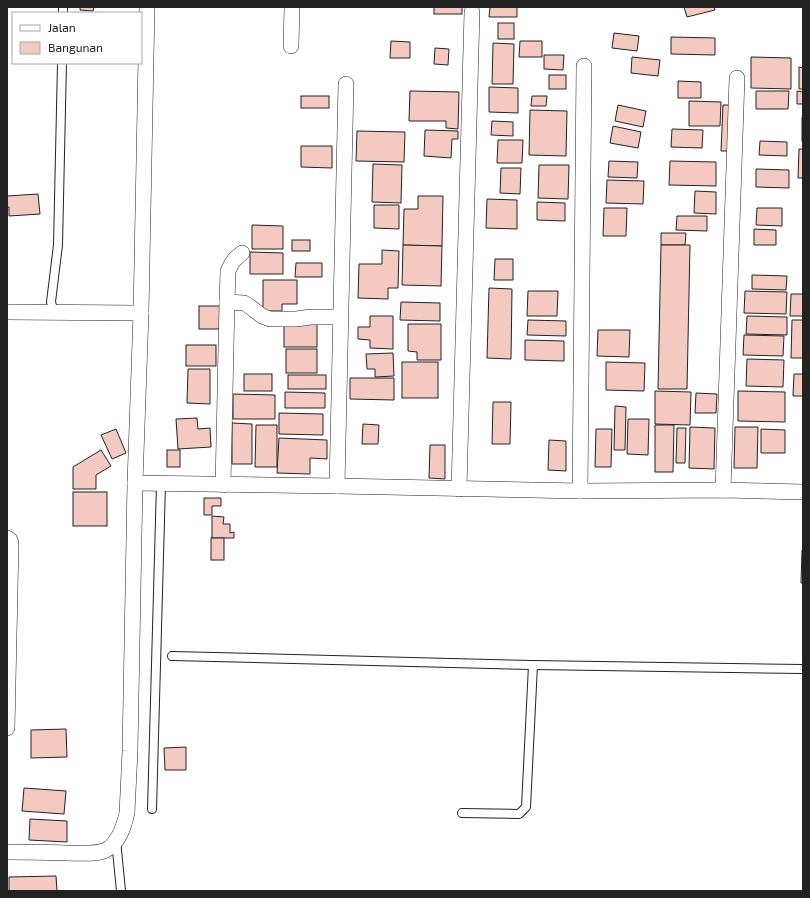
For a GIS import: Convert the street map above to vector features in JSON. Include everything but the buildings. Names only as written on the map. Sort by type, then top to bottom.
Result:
[{"type":"street","points":[[7,852],[101,852],[111,846],[116,840],[123,828],[127,813],[130,751],[141,313],[147,7]]},
{"type":"street","points":[[291,46],[292,7]]},
{"type":"street","points":[[459,489],[472,12]]},
{"type":"street","points":[[580,491],[584,66]]},
{"type":"street","points":[[723,490],[738,78]]},
{"type":"street","points":[[337,486],[346,84]]},
{"type":"street","points":[[223,485],[228,271],[235,259],[242,253]]},
{"type":"street","points":[[227,302],[244,303],[262,316],[270,318],[296,320],[310,317],[340,317]]},
{"type":"street","points":[[7,312],[141,313]]},
{"type":"street","points":[[136,483],[580,491],[723,490],[803,492]]},
{"type":"street","points":[[7,538],[11,543],[7,728]]},
{"type":"lane","points":[[56,312],[52,306],[52,302],[58,245],[62,64]]},
{"type":"lane","points":[[152,809],[161,484]]},
{"type":"lane","points":[[172,656],[533,665],[803,669]]},
{"type":"lane","points":[[462,813],[519,814],[526,807],[533,665]]},
{"type":"lane","points":[[116,840],[121,891]]}]
